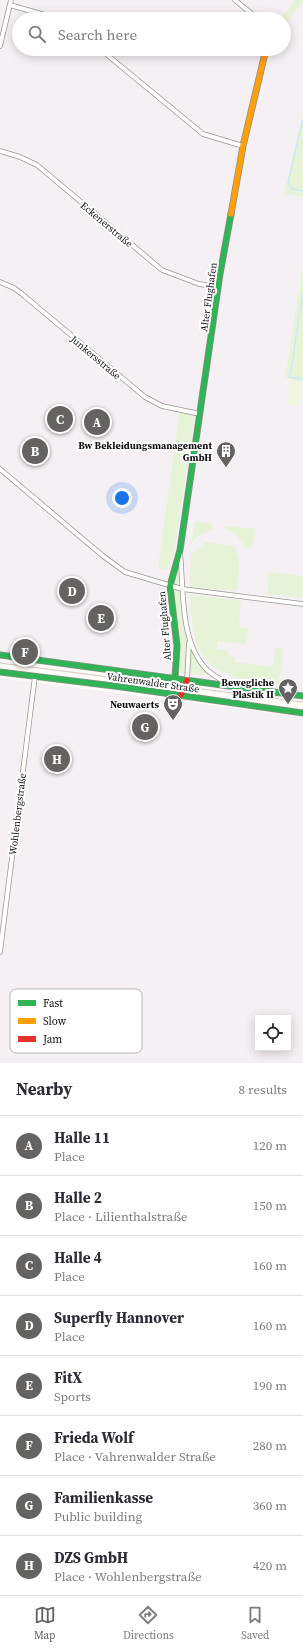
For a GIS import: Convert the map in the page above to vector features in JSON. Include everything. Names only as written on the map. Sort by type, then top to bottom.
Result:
[{"type":"main road","name":"Alter Flughafen","points":[[175,678],[176,646],[170,586],[180,550],[218,287],[243,146],[264,56]]},
{"type":"main road","name":"Vahrenwalder Straße","points":[[0,655],[303,696]]},
{"type":"main road","name":"Vahrenwalder Straße","points":[[0,672],[181,695],[303,713]]},
{"type":"main road","points":[[175,678],[181,695]]},
{"type":"main road","points":[[181,695],[187,680]]},
{"type":"street","points":[[0,46],[11,0]]},
{"type":"street","points":[[235,0],[250,12]]},
{"type":"street","points":[[10,5],[34,12]]},
{"type":"street","points":[[108,56],[199,131],[214,139],[243,146]]},
{"type":"street","name":"Eckenerstraße","points":[[0,151],[24,158],[37,165],[162,270],[199,284],[218,287]]},
{"type":"street","name":"Junkersstraße","points":[[0,282],[14,288],[22,294],[145,397],[158,404],[200,414]]},
{"type":"street","points":[[0,469],[115,566],[136,576],[182,589],[303,604]]},
{"type":"street","name":"Alter Flughafen","points":[[180,550],[182,589],[190,640],[187,680]]},
{"type":"street","name":"Alter Flughafen","points":[[190,640],[202,663],[213,675],[230,686]]},
{"type":"street","name":"Wohlenbergstraße","points":[[0,952],[35,676]]},
{"type":"shaded area","points":[[0,0],[303,0],[303,112],[284,193],[303,197],[303,266],[285,378],[303,382],[303,696],[0,655]]},
{"type":"shaded area","points":[[0,678],[303,717],[303,1063],[0,1063]]},
{"type":"green space","points":[[296,0],[303,0],[291,17],[291,12],[286,12]]},
{"type":"green space","points":[[303,112],[303,197],[284,194]]},
{"type":"green space","points":[[303,266],[303,382],[285,378]]},
{"type":"green space","points":[[290,379],[303,382],[300,406],[287,404]]},
{"type":"green space","points":[[180,410],[195,413],[174,553],[166,570],[158,568]]},
{"type":"green space","points":[[195,521],[213,524],[212,529],[197,537],[191,544]]},
{"type":"green space","points":[[226,526],[255,529],[252,548],[245,548],[237,537],[226,529]]},
{"type":"green space","points":[[205,542],[234,546],[237,551],[239,562],[237,591],[190,587],[191,554],[198,551]]},
{"type":"green space","points":[[180,550],[181,577],[189,640],[193,650],[213,675],[196,675],[188,671],[187,674],[175,673],[171,579]]},
{"type":"green space","points":[[269,572],[303,576],[302,598],[267,594]]},
{"type":"green space","points":[[189,595],[241,601],[239,627],[248,628],[246,644],[218,641],[217,649],[227,651],[230,656],[234,657],[234,662],[273,667],[275,648],[283,649],[279,685],[242,679],[219,670],[210,663],[202,654],[196,642]]},
{"type":"waterway","points":[[303,119],[288,182],[292,189],[303,191]]},
{"type":"waterway","points":[[303,292],[290,377],[303,379]]},
{"type":"tram line","points":[[0,663],[303,702]]},
{"type":"traffic: fast","points":[[181,695],[175,678],[177,646],[170,586],[180,550],[220,274],[231,214]]},
{"type":"traffic: fast","points":[[0,655],[303,696]]},
{"type":"traffic: fast","points":[[0,672],[122,687],[303,713]]},
{"type":"traffic: slow","points":[[231,214],[243,146],[264,56]]},
{"type":"traffic: jam","points":[[181,695],[187,680]]},
{"type":"place","name":"Halle 4","points":[[60,419]]},
{"type":"place","name":"Halle 11","points":[[97,422]]},
{"type":"place","name":"Halle 2","points":[[35,451]]},
{"type":"place","name":"Bw Bekleidungsmanagement GmbH","points":[[226,468]]},
{"type":"place","name":"Superfly Hannover","points":[[72,591]]},
{"type":"place","name":"FitX","points":[[101,618]]},
{"type":"place","name":"Frieda Wolf","points":[[25,652]]},
{"type":"place","name":"Bewegliche Plastik II","points":[[288,705]]},
{"type":"place","name":"Neuwaerts","points":[[173,721]]},
{"type":"place","name":"Familienkasse","points":[[145,727]]},
{"type":"place","name":"DZS GmbH","points":[[57,759]]}]
